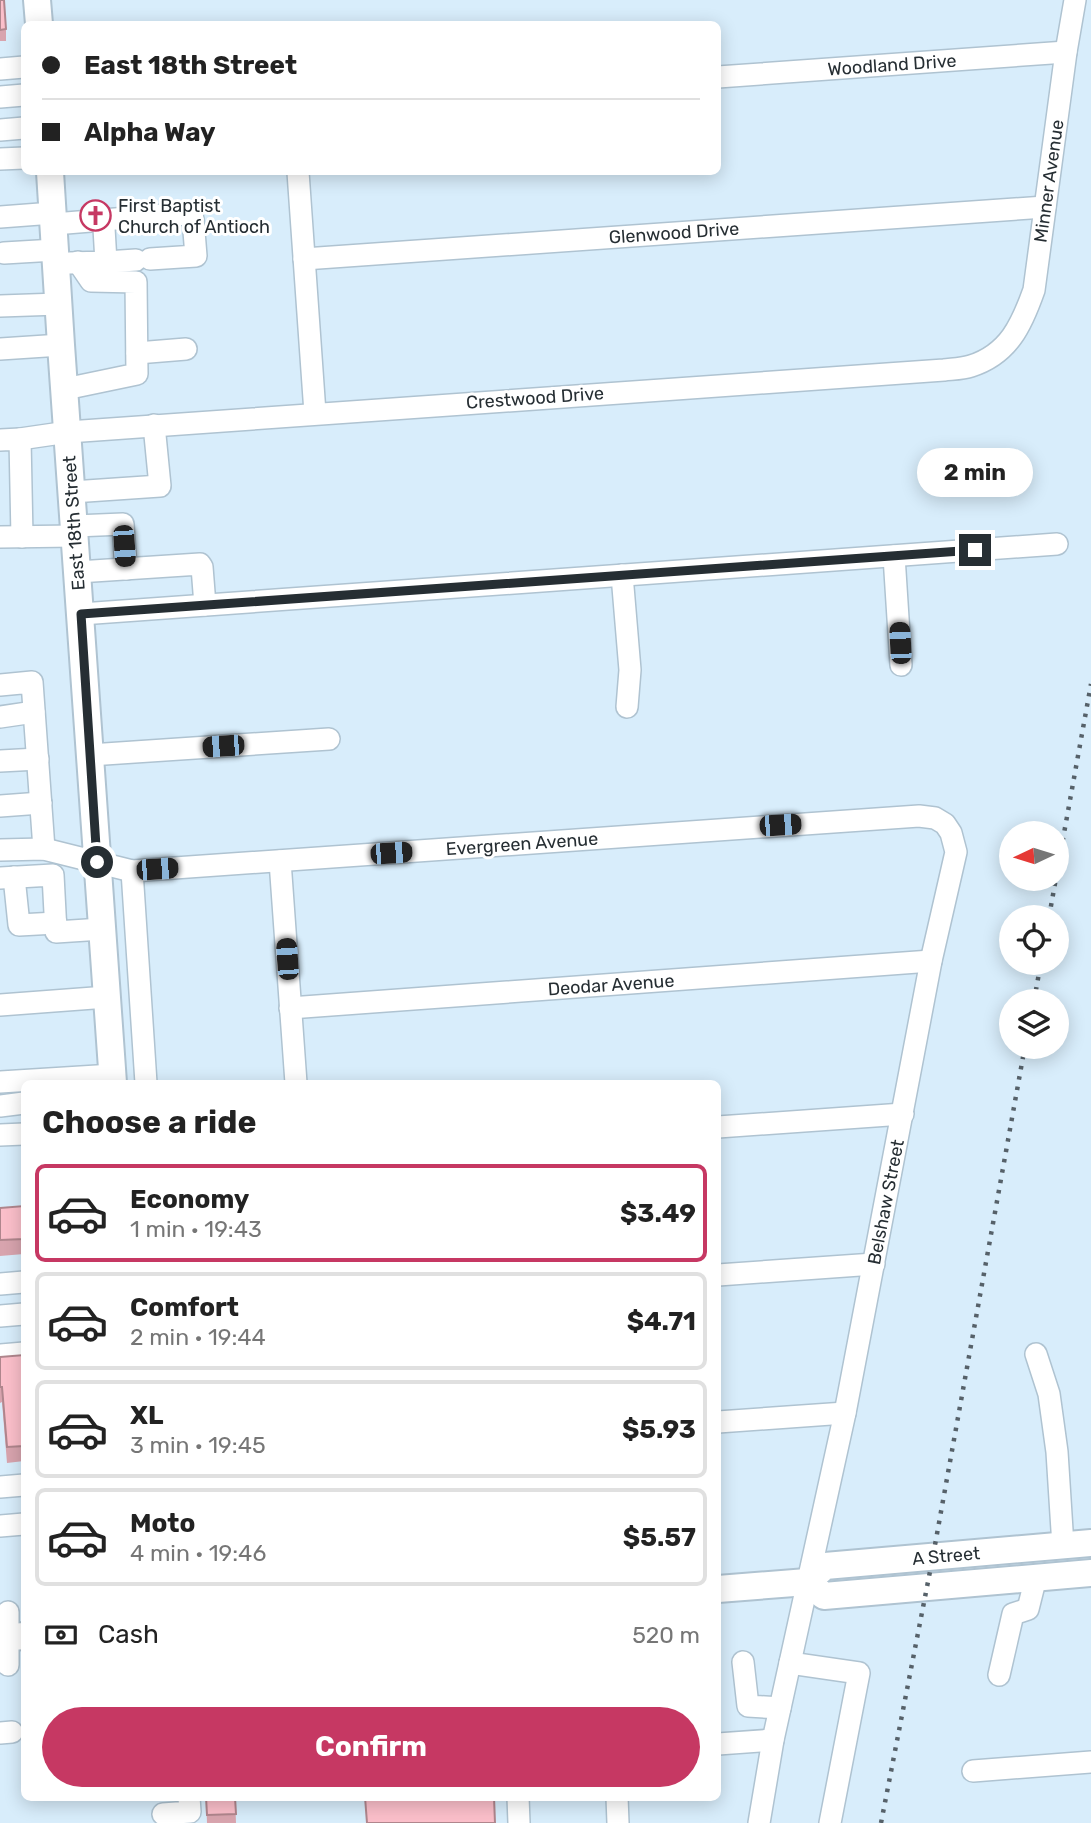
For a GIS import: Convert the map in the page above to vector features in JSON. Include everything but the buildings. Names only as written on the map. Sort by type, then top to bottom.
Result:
[{"type":"main road","points":[[37,0],[39,21]]},
{"type":"main road","name":"East 18th Street","points":[[50,175],[54,218],[63,259],[58,304],[113,1079]]},
{"type":"main road","name":"A Street","points":[[721,1588],[807,1582],[825,1566],[1091,1543]]},
{"type":"main road","name":"A Street","points":[[807,1582],[824,1596],[1091,1573]]},
{"type":"street","name":"Minner Avenue","points":[[999,352],[1015,334],[1034,290],[1075,0]]},
{"type":"street","name":"Woodland Drive","points":[[721,77],[1066,52]]},
{"type":"street","points":[[0,69],[21,67]]},
{"type":"street","points":[[0,97],[21,95]]},
{"type":"street","points":[[0,130],[21,128]]},
{"type":"street","points":[[0,159],[21,158]]},
{"type":"street","points":[[298,175],[315,413]]},
{"type":"street","name":"Glenwood Drive","points":[[304,259],[1045,207]]},
{"type":"street","points":[[0,216],[54,218],[189,215],[193,219],[196,256],[106,262],[4,253]]},
{"type":"street","points":[[104,228],[106,262]]},
{"type":"street","points":[[63,259],[91,281],[136,282],[137,374],[65,389]]},
{"type":"street","points":[[0,306],[58,304]]},
{"type":"street","points":[[0,349],[61,345]]},
{"type":"street","points":[[137,353],[186,349]]},
{"type":"street","name":"Crestwood Drive","points":[[10,439],[315,413],[944,370],[971,366],[999,352]]},
{"type":"street","points":[[72,492],[160,486],[154,425]]},
{"type":"street","points":[[10,439],[22,537]]},
{"type":"street","points":[[0,537],[22,537],[123,524],[126,569]]},
{"type":"street","points":[[81,614],[1057,544]]},
{"type":"street","points":[[894,556],[901,665]]},
{"type":"street","points":[[78,572],[201,564],[205,605]]},
{"type":"street","points":[[622,575],[630,670],[627,706]]},
{"type":"street","points":[[0,685],[32,682],[44,849]]},
{"type":"street","points":[[0,717],[34,712]]},
{"type":"street","points":[[90,755],[329,739]]},
{"type":"street","points":[[0,761],[38,759]]},
{"type":"street","points":[[0,806],[41,803]]},
{"type":"street","name":"Evergreen Avenue","points":[[0,850],[44,849],[132,871],[919,816],[935,818],[945,824]]},
{"type":"street","name":"Belshaw Street","points":[[759,1823],[773,1740],[845,1413],[931,961],[956,852],[945,824]]},
{"type":"street","points":[[280,861],[296,1080]]},
{"type":"street","points":[[132,871],[146,1080]]},
{"type":"street","points":[[56,923],[19,925],[7,878],[53,874],[56,923],[56,932],[102,929]]},
{"type":"street","name":"Deodar Avenue","points":[[290,1008],[931,961]]},
{"type":"street","points":[[0,1006],[107,997]]},
{"type":"street","points":[[75,1080],[113,1079]]},
{"type":"street","points":[[0,1082],[21,1081]]},
{"type":"street","points":[[0,1106],[21,1103]]},
{"type":"street","points":[[721,1127],[903,1114]]},
{"type":"street","points":[[0,1135],[21,1134]]},
{"type":"street","points":[[721,1275],[874,1264]]},
{"type":"street","points":[[0,1284],[21,1282]]},
{"type":"street","points":[[0,1316],[21,1314]]},
{"type":"street","points":[[0,1355],[21,1353]]},
{"type":"street","points":[[1036,1354],[1049,1394],[1057,1452],[1063,1546]]},
{"type":"street","points":[[721,1422],[845,1413]]},
{"type":"street","points":[[0,1488],[21,1485]]},
{"type":"street","points":[[0,1526],[21,1524]]},
{"type":"street","points":[[999,1675],[1013,1614],[1028,1609],[1036,1577]]},
{"type":"street","points":[[8,1665],[10,1631]]},
{"type":"street","points":[[743,1662],[748,1706],[780,1708]]},
{"type":"street","points":[[790,1663],[859,1673],[830,1823]]},
{"type":"street","points":[[721,1744],[773,1740]]},
{"type":"street","points":[[973,1771],[1091,1762]]},
{"type":"street","points":[[163,1812],[190,1812],[189,1801]]},
{"type":"street","points":[[518,1801],[519,1823]]},
{"type":"street","points":[[617,1801],[618,1823]]},
{"type":"railway","points":[[1066,821],[1091,684]]},
{"type":"railway","points":[[1051,905],[1054,891]]},
{"type":"railway","points":[[1036,989],[1039,975]]},
{"type":"railway","points":[[881,1823],[933,1556],[1023,1059]]},
{"type":"place","name":"First Baptist Church of Antioch","points":[[95,216]]},
{"type":"route","points":[[97,862],[81,614],[975,550]]}]
